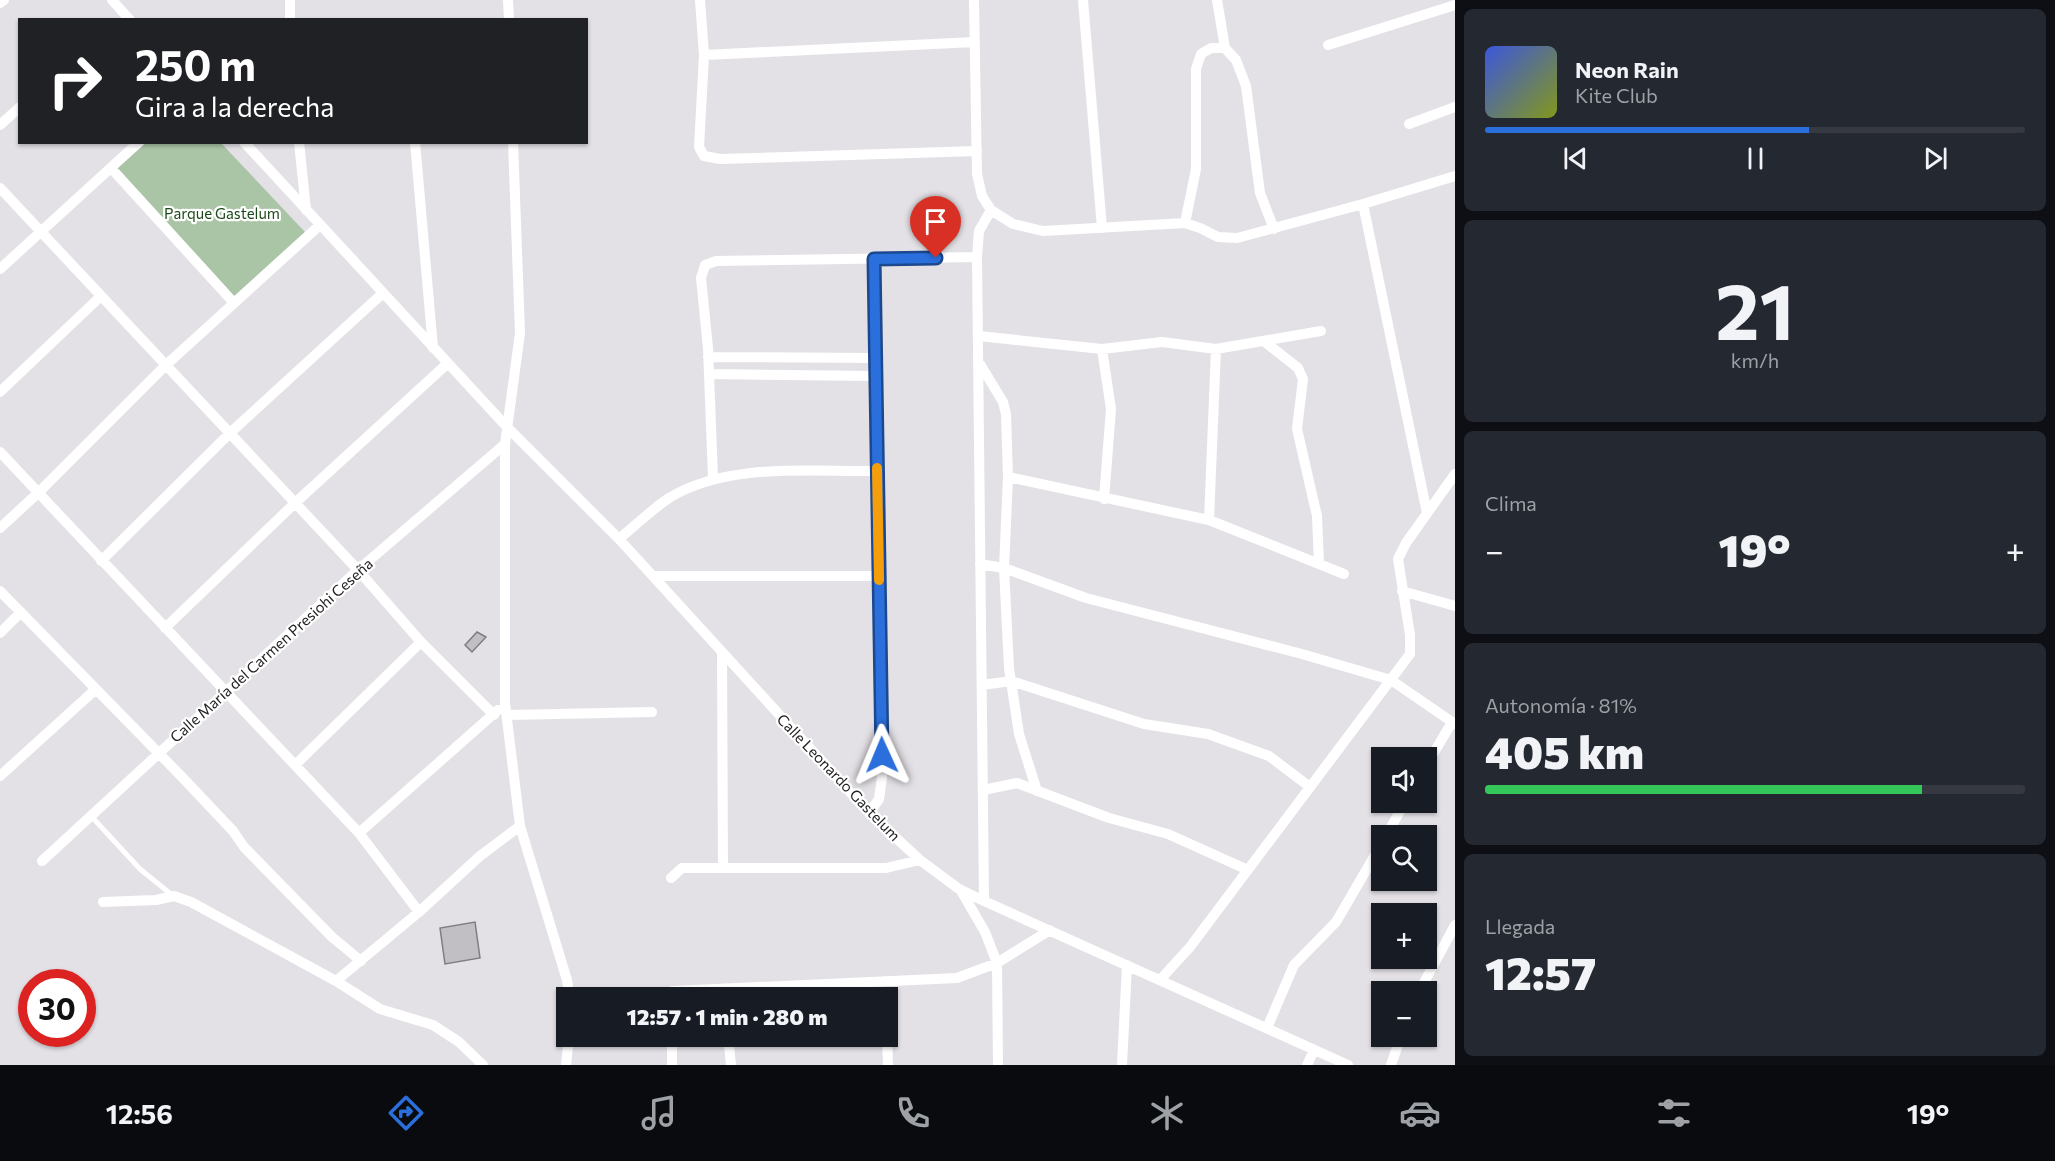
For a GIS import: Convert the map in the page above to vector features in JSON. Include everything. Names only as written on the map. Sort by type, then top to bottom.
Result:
[{"type":"street","points":[[0,3],[4,0]]},
{"type":"street","points":[[112,0],[128,18]]},
{"type":"street","points":[[290,0],[290,18]]},
{"type":"street","points":[[508,0],[508,18]]},
{"type":"street","points":[[700,0],[704,56],[699,147],[704,156],[720,159],[977,151]]},
{"type":"street","points":[[974,0],[977,174],[982,196],[991,210],[1013,224],[1043,231],[1185,223],[1218,237],[1237,238],[1455,177]]},
{"type":"street","points":[[1083,0],[1102,228]]},
{"type":"street","points":[[1217,0],[1226,48],[1236,60],[1246,86],[1260,193],[1274,229]]},
{"type":"street","points":[[1328,45],[1455,5]]},
{"type":"street","points":[[115,18],[122,11]]},
{"type":"street","points":[[704,56],[975,42]]},
{"type":"street","points":[[1185,223],[1196,169],[1196,69],[1201,54],[1211,48],[1226,48]]},
{"type":"street","points":[[1409,124],[1455,107]]},
{"type":"street","points":[[0,125],[18,109]]},
{"type":"street","points":[[0,268],[137,144]]},
{"type":"street","name":"Calle Leonardo Gastelum","points":[[246,144],[507,427],[619,539],[869,813],[920,860],[959,888],[984,901],[1348,1065]]},
{"type":"street","points":[[299,144],[306,210]]},
{"type":"street","points":[[415,144],[433,348]]},
{"type":"street","points":[[513,144],[520,333],[504,444],[505,703],[520,826],[568,987]]},
{"type":"street","points":[[111,168],[234,303]]},
{"type":"street","points":[[0,188],[358,570],[422,642],[494,715]]},
{"type":"street","points":[[1363,204],[1427,513]]},
{"type":"street","points":[[984,901],[977,257],[979,231],[991,210]]},
{"type":"street","points":[[0,528],[38,493],[165,365],[320,225]]},
{"type":"street","points":[[713,478],[708,357],[701,278],[705,265],[716,261],[977,257]]},
{"type":"street","points":[[869,813],[879,799],[882,777],[874,259]]},
{"type":"street","points":[[101,561],[230,433],[383,293]]},
{"type":"street","points":[[0,392],[101,296]]},
{"type":"street","points":[[979,336],[1102,349],[1162,342],[1216,350],[1321,331]]},
{"type":"street","points":[[1265,342],[1298,368],[1303,380],[1297,429],[1317,516],[1319,563]]},
{"type":"street","points":[[1102,349],[1111,409],[1104,499]]},
{"type":"street","points":[[1209,520],[1216,350]]},
{"type":"street","points":[[708,357],[875,358]]},
{"type":"street","points":[[978,361],[1003,402],[1006,414],[1008,477],[1004,568],[1011,681],[1019,734],[1038,791]]},
{"type":"street","points":[[165,628],[295,503],[448,363]]},
{"type":"street","points":[[709,374],[876,376]]},
{"type":"street","name":"Calle María del Carmen Presiohi Ceseña","points":[[42,861],[358,570],[504,444]]},
{"type":"street","points":[[0,452],[359,833],[419,912]]},
{"type":"street","points":[[619,539],[669,498],[713,478],[754,472],[877,471]]},
{"type":"street","points":[[1160,980],[1190,947],[1410,654],[1410,635],[1398,559],[1455,474]]},
{"type":"street","points":[[1008,477],[1209,520],[1344,574]]},
{"type":"street","points":[[980,564],[1004,568],[1086,598],[1302,654],[1390,680],[1454,723],[1437,749]]},
{"type":"street","points":[[653,576],[879,576]]},
{"type":"street","points":[[0,591],[158,753],[232,831],[244,847],[332,937],[361,961]]},
{"type":"street","points":[[1402,591],[1455,606]]},
{"type":"street","points":[[0,633],[21,612]]},
{"type":"street","points":[[295,765],[422,642]]},
{"type":"street","points":[[722,652],[723,868]]},
{"type":"street","points":[[982,685],[1011,681],[1144,724],[1208,734],[1269,756],[1310,787]]},
{"type":"street","points":[[0,776],[96,689]]},
{"type":"street","points":[[359,833],[505,703]]},
{"type":"street","points":[[507,715],[652,712]]},
{"type":"street","points":[[983,790],[1017,783],[1109,818],[1168,834],[1248,870]]},
{"type":"street","points":[[336,981],[419,912],[480,856],[520,826]]},
{"type":"street","points":[[671,878],[682,868],[886,868],[920,860]]},
{"type":"street","points":[[1267,1028],[1294,965],[1336,922],[1371,862]]},
{"type":"street","points":[[959,888],[986,932],[997,963],[998,1065]]},
{"type":"street","points":[[103,902],[156,900],[174,896],[191,902],[336,981],[380,1009],[433,1025],[459,1042],[483,1065]]},
{"type":"street","points":[[1425,981],[1455,925]]},
{"type":"street","points":[[804,987],[957,978],[997,963],[1050,930]]},
{"type":"street","points":[[1122,1065],[1127,965]]},
{"type":"street","points":[[885,981],[885,987]]},
{"type":"street","points":[[566,1065],[568,1047]]},
{"type":"street","points":[[672,1047],[672,1065]]},
{"type":"street","points":[[729,1047],[731,1065]]},
{"type":"street","points":[[887,1047],[888,1065]]},
{"type":"street","points":[[1391,1065],[1397,1047]]},
{"type":"street","points":[[1307,1065],[1314,1050]]},
{"type":"lane","points":[[91,815],[140,868],[174,896]]},
{"type":"green space","name":"Parque Gastelum","points":[[145,144],[222,144],[305,232],[234,296],[117,168]]},
{"type":"building","points":[[477,632],[486,637],[472,652],[465,645]]},
{"type":"building","points":[[475,922],[480,958],[445,964],[440,928]]},
{"type":"slow traffic","points":[[877,468],[879,580]]},
{"type":"route","points":[[882,755],[874,259],[936,258]]}]
